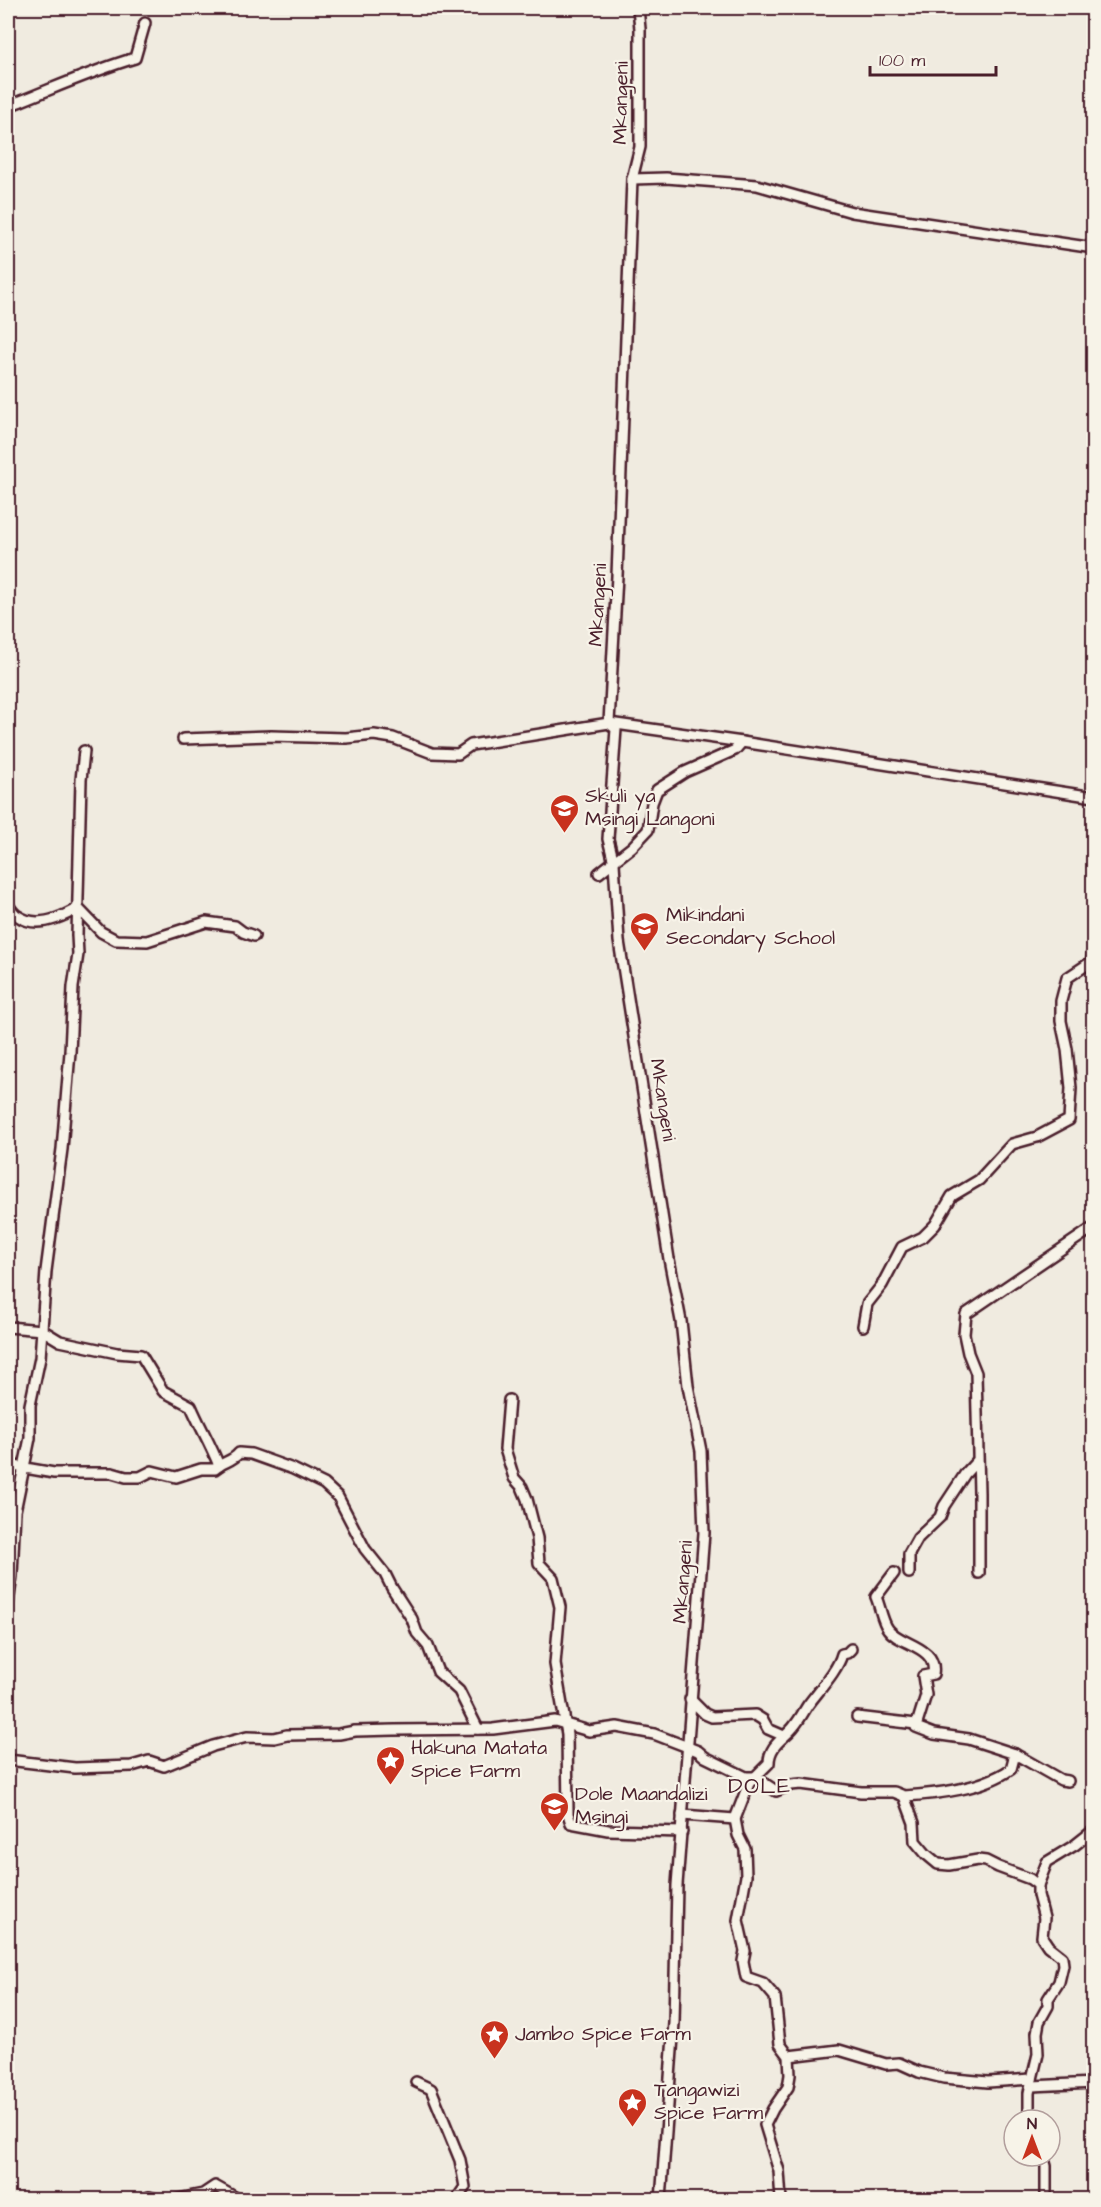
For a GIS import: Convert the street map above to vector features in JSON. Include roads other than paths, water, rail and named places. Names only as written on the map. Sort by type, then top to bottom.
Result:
[{"type":"street","name":"Mkangeni","points":[[638,8],[640,147],[632,179],[618,576],[609,723],[616,729],[608,839],[614,863],[619,941],[681,1321],[688,1386],[701,1451],[704,1533],[677,1886],[674,2023],[661,2199]]},
{"type":"street","points":[[8,106],[99,68],[135,58],[145,23]]},
{"type":"street","points":[[632,179],[666,178],[758,185],[852,212],[1094,248]]},
{"type":"street","points":[[183,739],[271,736],[346,738],[374,735],[393,738],[432,753],[458,754],[471,745],[609,723],[1094,797]]},
{"type":"street","points":[[599,873],[614,863],[648,830],[652,803],[657,790],[685,772],[735,750],[742,742]]},
{"type":"street","points":[[8,1604],[12,1576],[15,1511],[30,1438],[30,1405],[40,1358],[46,1271],[55,1213],[66,1099],[78,954],[84,752]]},
{"type":"street","points":[[8,905],[17,916],[33,923],[62,918],[78,908]]},
{"type":"street","points":[[78,908],[101,932],[116,940],[147,941],[206,922],[234,926],[254,936]]},
{"type":"street","points":[[863,1326],[867,1304],[882,1285],[902,1247],[924,1237],[935,1225],[952,1196],[980,1180],[1012,1144],[1037,1137],[1070,1120],[1071,1088],[1067,1049],[1061,1021],[1061,1001],[1067,978],[1093,960],[1094,939]]},
{"type":"street","points":[[979,1573],[980,1493],[977,1461],[976,1373],[964,1334],[966,1314],[1094,1227]]},
{"type":"street","points":[[8,1327],[42,1330],[60,1341],[117,1353],[141,1355],[163,1391],[191,1406],[201,1430],[211,1444],[219,1466]]},
{"type":"street","points":[[509,1400],[505,1449],[514,1478],[522,1487],[527,1499],[537,1538],[539,1563],[553,1578],[560,1607],[555,1664],[565,1723],[568,1814],[571,1823],[608,1830],[682,1832]]},
{"type":"street","points":[[8,1465],[54,1473],[112,1473],[126,1477],[140,1477],[152,1471],[176,1477],[201,1469],[215,1469],[221,1463],[234,1460],[239,1454],[251,1454],[324,1484],[338,1497],[365,1549],[385,1574],[412,1619],[417,1632],[428,1646],[438,1672],[459,1691],[477,1729]]},
{"type":"street","points":[[909,1573],[909,1554],[918,1538],[940,1517],[944,1506],[965,1474],[977,1461]]},
{"type":"street","points":[[894,1573],[876,1597],[887,1628],[915,1645],[930,1660],[934,1670],[933,1674],[923,1676],[926,1695],[916,1724]]},
{"type":"street","points":[[781,2199],[779,2171],[765,2125],[788,2087],[789,2056],[780,2044],[775,1996],[763,1983],[746,1977],[744,1970],[745,1950],[738,1920],[746,1876],[745,1849],[738,1835],[735,1819],[744,1794],[755,1777],[769,1763],[772,1749],[794,1727],[810,1702],[827,1682],[842,1654],[851,1649]]},
{"type":"street","points":[[690,1699],[705,1714],[712,1717],[754,1715],[763,1720],[768,1729],[783,1736]]},
{"type":"street","points":[[857,1717],[916,1724],[916,1727],[934,1734],[969,1739],[1016,1754],[1061,1780],[1068,1781]]},
{"type":"street","points":[[8,1760],[75,1768],[132,1766],[149,1761],[164,1766],[238,1738],[339,1734],[355,1731],[493,1729],[555,1721],[589,1731],[618,1727],[654,1734],[687,1746],[746,1777],[755,1777],[776,1791],[790,1785],[801,1784],[861,1792],[894,1792],[904,1796],[968,1787],[992,1781],[1011,1769],[1016,1754]]},
{"type":"street","points":[[904,1796],[914,1823],[915,1841],[938,1864],[986,1861],[998,1868],[1030,1879],[1038,1885]]},
{"type":"street","points":[[682,1815],[735,1819]]},
{"type":"street","points":[[1029,2108],[1029,2093],[1038,2054],[1039,2022],[1048,2006],[1048,1999],[1059,1982],[1063,1965],[1062,1957],[1048,1946],[1042,1937],[1044,1918],[1038,1885],[1047,1862],[1094,1830]]},
{"type":"street","points":[[789,2056],[839,2050],[886,2064],[899,2062],[919,2072],[944,2078],[988,2082],[1094,2083]]},
{"type":"street","points":[[416,2082],[431,2089],[460,2160],[465,2187],[456,2199]]},
{"type":"street","points":[[1046,2168],[1046,2199]]},
{"type":"street","points":[[173,2199],[203,2194],[215,2186],[240,2199]]},
{"type":"street","points":[[50,2199],[56,2199]]},
{"type":"street","points":[[143,2199],[159,2199]]},
{"type":"street","points":[[390,2199],[400,2199]]},
{"type":"place","name":"Skuli ya Msingi Langoni","points":[[564,834]]},
{"type":"place","name":"Mikindani Secondary School","points":[[645,952]]},
{"type":"place","name":"Hakuna Matata Spice Farm","points":[[390,1786]]},
{"type":"place","name":"Dole Maandalizi Msingi","points":[[554,1832]]},
{"type":"place","name":"Jambo Spice Farm","points":[[494,2060]]},
{"type":"place","name":"Tangawizi Spice Farm","points":[[633,2128]]},
{"type":"district","name":"DOLE","points":[[760,1786]]}]
